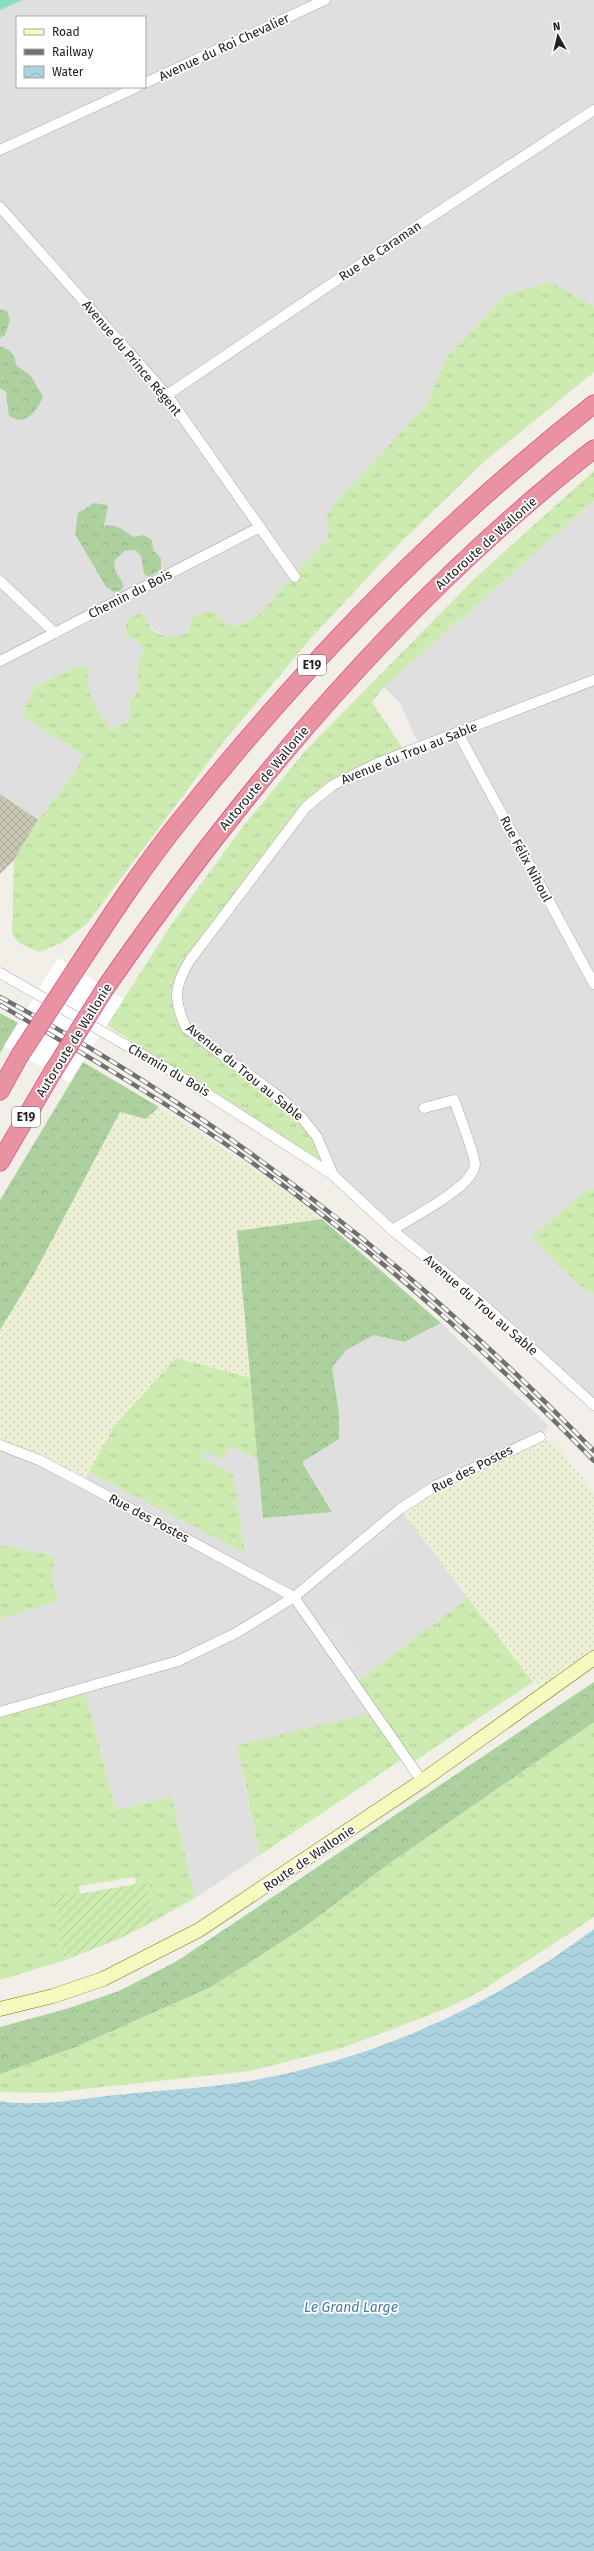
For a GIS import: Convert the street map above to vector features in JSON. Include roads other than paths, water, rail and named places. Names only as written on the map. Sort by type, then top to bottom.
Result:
[{"type":"highway","name":"E19","points":[[0,1091],[20,1055],[76,969],[182,817],[288,690],[405,569],[539,447],[594,404]]},
{"type":"highway","name":"Autoroute de Wallonie","points":[[0,1162],[52,1072],[106,987],[212,839],[315,717],[430,594],[559,476],[594,449]]},
{"type":"main road","name":"Route de Wallonie","points":[[0,2009],[53,1996],[103,1979],[150,1957],[199,1930],[422,1782],[594,1658]]},
{"type":"street","name":"Avenue du Roi Chevalier","points":[[146,83],[325,0]]},
{"type":"street","points":[[0,150],[135,88]]},
{"type":"street","name":"Rue de Caraman","points":[[167,395],[402,236],[594,110]]},
{"type":"street","name":"Avenue du Prince Régent","points":[[0,207],[167,395],[295,577]]},
{"type":"street","name":"Chemin du Bois","points":[[0,661],[260,527]]},
{"type":"street","points":[[0,581],[55,633]]},
{"type":"street","name":"Avenue du Trou au Sable","points":[[594,680],[352,775],[333,785],[306,807],[190,960],[181,976],[176,994],[179,1012],[186,1028],[282,1099],[303,1119],[317,1137],[333,1175],[392,1230],[473,1295],[594,1405]]},
{"type":"street","name":"Rue Félix Nihoul","points":[[458,733],[594,984]]},
{"type":"street","name":"Chemin du Bois","points":[[0,973],[178,1075],[333,1175]]},
{"type":"street","points":[[392,1230],[442,1200],[469,1179],[475,1164],[454,1100],[424,1108]]},
{"type":"street","name":"Rue des Postes","points":[[0,1712],[178,1661],[236,1633],[294,1597],[400,1509],[437,1485],[540,1437]]},
{"type":"street","name":"Rue des Postes","points":[[0,1445],[39,1460],[294,1597],[422,1782]]},
{"type":"water","name":"Le Grand Large","points":[[594,1929],[594,2551],[0,2551],[0,2101],[15,2103],[47,2103],[111,2095],[214,2086],[243,2082],[291,2072],[338,2060],[384,2045],[428,2027],[471,2006],[513,1983]]},
{"type":"railway","points":[[0,997],[83,1044],[163,1093],[240,1146],[315,1201],[387,1259],[458,1320],[527,1384],[594,1451]]},
{"type":"railway","points":[[0,1005],[94,1060],[187,1118],[294,1193],[384,1264],[470,1340],[594,1461]]}]
